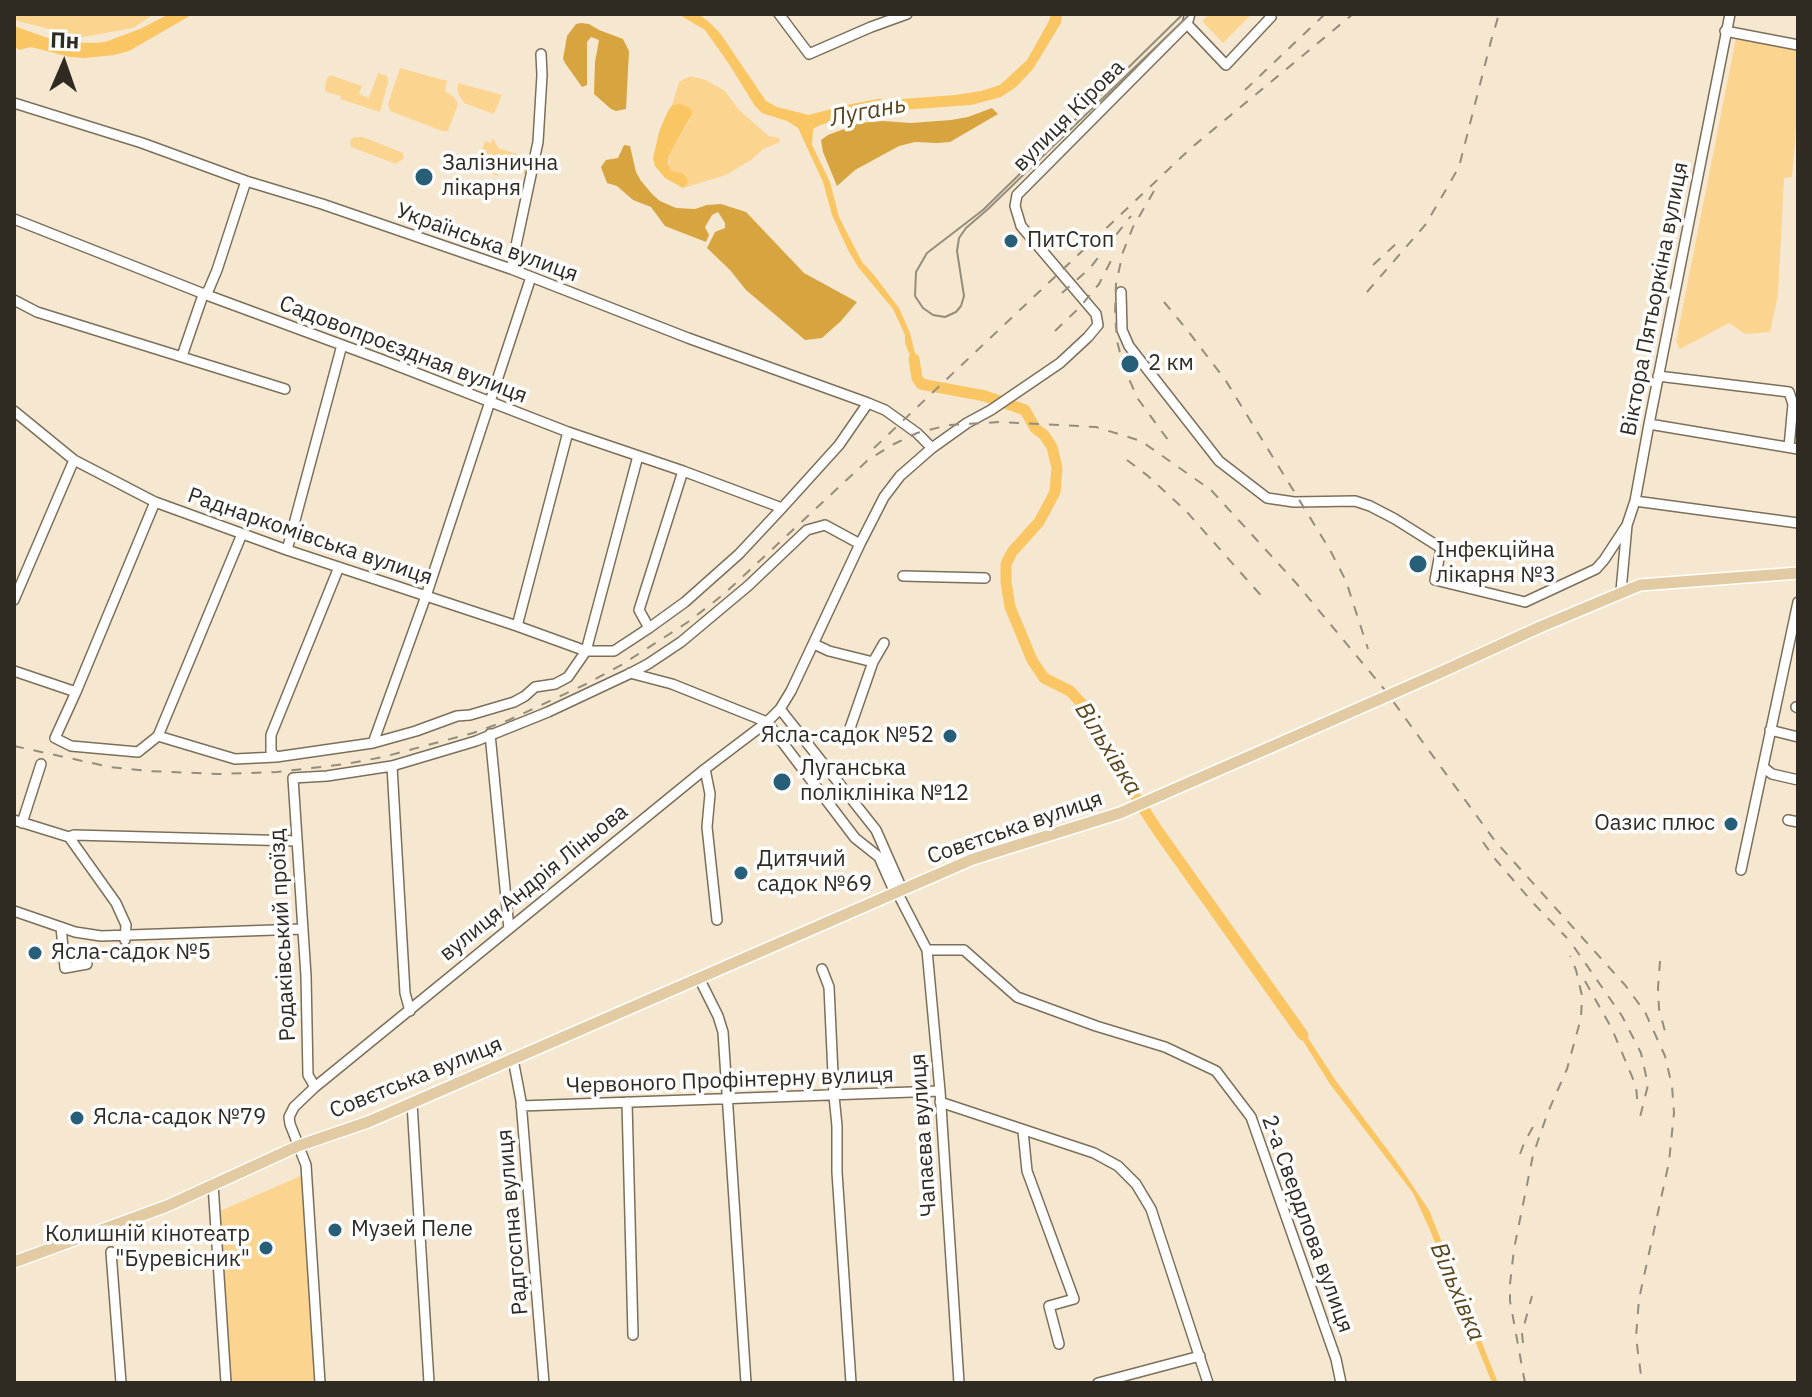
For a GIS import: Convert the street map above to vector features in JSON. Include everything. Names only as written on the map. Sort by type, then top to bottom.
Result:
[{"type":"main road","name":"Совєтська вулиця","points":[[298,1146],[368,1122],[973,859],[1120,813],[1159,797],[1621,591],[1640,585],[1798,573]]},
{"type":"main road","points":[[14,1262],[167,1206],[298,1146]]},
{"type":"street","points":[[779,14],[809,54],[907,14]]},
{"type":"street","points":[[1188,19],[1226,65],[1271,17],[1269,14]]},
{"type":"street","name":"Віктора Пятьоркіна вулиця","points":[[1621,591],[1627,525],[1635,501],[1730,14]]},
{"type":"street","name":"вулиця Кірова","points":[[1022,389],[1060,363],[1098,325],[1096,314],[1021,226],[1015,206],[1017,195],[1188,19]]},
{"type":"street","points":[[1725,31],[1798,45]]},
{"type":"street","points":[[511,269],[538,142],[541,54]]},
{"type":"street","name":"Українська вулиця","points":[[14,103],[142,143],[511,269],[868,403],[885,410],[932,448]]},
{"type":"street","points":[[182,356],[204,294],[217,270],[246,181]]},
{"type":"street","name":"Садовопроєздная вулиця","points":[[14,219],[568,432],[782,508]]},
{"type":"street","points":[[373,743],[426,596],[531,277]]},
{"type":"street","points":[[1121,292],[1122,330],[1129,346],[1219,461],[1267,498],[1294,502],[1355,501],[1395,519],[1441,548],[1435,580],[1525,602],[1596,569],[1627,525]]},
{"type":"street","points":[[14,300],[37,312],[285,389]]},
{"type":"street","points":[[287,550],[342,345]]},
{"type":"street","points":[[1649,424],[1793,448],[1793,404],[1789,392],[1658,376]]},
{"type":"street","name":"вулиця Андрія Ліньова","points":[[298,1146],[289,1117],[294,1107],[315,1087],[780,709],[884,497],[900,476],[932,448],[1022,389]]},
{"type":"street","points":[[683,471],[639,610],[649,628],[685,602],[739,554],[839,445],[868,403]]},
{"type":"street","name":"Раднаркомівська вулиця","points":[[14,411],[74,460],[155,502],[287,550],[586,651],[614,651],[649,628]]},
{"type":"street","points":[[517,626],[568,432]]},
{"type":"street","points":[[158,736],[235,759],[276,757],[373,743],[457,716],[505,705],[525,696],[535,687],[555,684],[568,677],[586,651],[638,456]]},
{"type":"street","points":[[14,600],[74,460]]},
{"type":"street","points":[[1635,501],[1798,523]]},
{"type":"street","points":[[155,502],[55,738],[71,746],[138,752],[158,736],[242,534]]},
{"type":"street","points":[[410,1011],[405,993],[392,766],[476,741],[548,712],[648,664],[698,629],[807,530],[825,525],[860,544]]},
{"type":"street","points":[[276,757],[271,752],[271,735],[339,567]]},
{"type":"street","points":[[903,576],[985,578]]},
{"type":"street","points":[[1741,870],[1784,667],[1795,630],[1798,602]]},
{"type":"street","points":[[849,731],[873,662],[884,643]]},
{"type":"street","points":[[814,644],[873,662]]},
{"type":"street","points":[[1784,667],[1798,669]]},
{"type":"street","points":[[14,671],[76,692]]},
{"type":"street","points":[[630,673],[672,684],[767,722]]},
{"type":"street","name":"Чапаєва вулиця","points":[[780,709],[876,830],[898,891]]},
{"type":"street","name":"Чапаєва вулиця","points":[[767,722],[855,838],[879,857],[927,950],[959,1383]]},
{"type":"street","points":[[1770,730],[1798,737]]},
{"type":"street","points":[[490,734],[509,929]]},
{"type":"street","points":[[41,764],[18,822],[69,837],[296,841]]},
{"type":"street","name":"Родаківський проїзд","points":[[315,1087],[308,1075],[293,778],[392,766]]},
{"type":"street","points":[[1763,767],[1772,774],[1798,780]]},
{"type":"street","points":[[705,769],[710,794],[707,827],[717,920]]},
{"type":"street","points":[[69,837],[116,903],[126,925],[126,938]]},
{"type":"street","points":[[14,911],[75,932],[126,938],[163,933],[303,929]]},
{"type":"street","points":[[61,927],[65,968],[87,964]]},
{"type":"street","name":"2-а Свердлова вулиця","points":[[927,950],[964,950],[1017,997],[1165,1047],[1216,1071],[1251,1117],[1336,1359],[1341,1383]]},
{"type":"street","points":[[822,969],[829,987],[851,1383]]},
{"type":"street","points":[[699,978],[723,1032],[746,1383]]},
{"type":"street","name":"Радгоспна вулиця","points":[[513,1059],[521,1106],[544,1383]]},
{"type":"street","points":[[940,1097],[1023,1131],[1094,1153],[1118,1166],[1136,1184],[1151,1209],[1208,1383]]},
{"type":"street","name":"Червоного Профінтерну вулиця","points":[[521,1106],[728,1098],[940,1097]]},
{"type":"street","points":[[627,1102],[633,1335]]},
{"type":"street","points":[[412,1103],[429,1383]]},
{"type":"street","points":[[1023,1131],[1027,1171],[1074,1299],[1049,1306],[1059,1344]]},
{"type":"street","points":[[298,1146],[306,1165],[320,1383]]},
{"type":"street","points":[[213,1184],[226,1383]]},
{"type":"street","points":[[111,1252],[121,1383]]},
{"type":"street","points":[[1098,1383],[1200,1356]]},
{"type":"shaded area","points":[[14,14],[154,14],[133,28],[83,37],[17,21]]},
{"type":"shaded area","points":[[1209,14],[1252,14],[1223,43],[1202,21]]},
{"type":"shaded area","points":[[581,23],[623,39],[629,51],[626,109],[611,109],[594,94],[599,40],[591,37],[587,42],[587,85],[582,87],[565,63],[567,36],[576,24]]},
{"type":"shaded area","points":[[1736,38],[1798,50],[1798,103],[1792,177],[1784,178],[1778,295],[1770,332],[1745,334],[1729,323],[1680,349],[1676,342]]},
{"type":"shaded area","points":[[400,68],[447,81],[445,91],[458,104],[448,131],[390,111],[388,104]]},
{"type":"shaded area","points":[[378,73],[387,76],[388,83],[380,112],[340,99],[341,96],[325,90],[330,75],[362,86],[359,94],[369,98]]},
{"type":"shaded area","points":[[690,76],[706,80],[725,91],[739,110],[769,136],[779,138],[780,142],[763,149],[726,175],[683,188],[688,183],[682,173],[670,171],[668,157],[690,119],[679,104],[672,105],[679,82]]},
{"type":"shaded area","points":[[458,83],[502,95],[494,114],[464,103],[458,93]]},
{"type":"shaded area","points":[[992,108],[998,114],[950,142],[915,142],[899,146],[855,170],[837,186],[823,152],[821,140],[860,123],[951,120]]},
{"type":"shaded area","points":[[363,137],[403,153],[404,158],[396,164],[351,147],[350,140]]},
{"type":"shaded area","points":[[493,138],[498,148],[529,158],[526,174],[521,173],[518,165],[503,159],[498,176],[479,168],[478,162],[485,164],[487,159],[480,155],[485,141],[491,143]]},
{"type":"shaded area","points":[[624,145],[630,146],[641,181],[660,201],[676,208],[695,209],[721,204],[746,212],[804,273],[857,302],[822,338],[805,340],[746,290],[707,248],[715,232],[725,228],[718,212],[712,215],[705,227],[709,235],[706,242],[665,226],[651,207],[633,200],[617,186],[607,183],[601,167],[606,160],[618,158]]},
{"type":"shaded area","points":[[303,1175],[316,1383],[231,1383],[220,1211]]},
{"type":"water","points":[[169,14],[193,14],[129,51],[114,55],[70,57],[31,47],[19,50],[14,46],[14,26],[59,42],[94,43],[140,29]]},
{"type":"water","name":"Лугань","points":[[678,14],[698,14],[709,22],[720,33],[766,101],[809,115],[878,99],[955,95],[1000,85],[1027,60],[1051,14],[1062,14],[1061,23],[1033,69],[1001,97],[971,105],[888,111],[833,121],[813,129],[812,145],[830,182],[839,217],[862,262],[899,308],[910,333],[920,374],[914,374],[905,335],[893,309],[848,250],[832,215],[823,182],[798,128],[762,113],[705,30]]},
{"type":"water","points":[[679,104],[691,109],[692,114],[668,157],[668,163],[671,171],[682,173],[687,178],[688,183],[683,188],[665,178],[655,166],[653,158],[667,113],[672,105]]},
{"type":"water","points":[[1297,1021],[1429,1210],[1498,1383],[1492,1383],[1413,1193],[1330,1084],[1293,1025]]},
{"type":"waterway","name":"Вільхівка","points":[[914,359],[921,384],[985,396],[1025,410],[1035,428],[1052,447],[1057,468],[1055,492],[1039,522],[1012,552],[1006,564],[1010,607],[1032,660],[1044,678],[1070,691],[1085,707],[1117,768],[1158,831],[1303,1035]]},
{"type":"tram line","points":[[1183,14],[983,210],[927,253],[916,272],[915,296],[923,308],[933,315],[945,317],[956,312],[964,296],[957,251],[959,238],[966,228],[1190,14]]},
{"type":"railway","points":[[1245,90],[1325,14]]},
{"type":"railway","points":[[874,448],[1191,148],[1353,14]]},
{"type":"railway","points":[[1367,292],[1426,224],[1459,167],[1499,14]]},
{"type":"railway","points":[[1154,191],[1133,227],[1123,252],[1116,284],[1115,313],[1117,341],[1124,368],[1138,399],[1171,444]]},
{"type":"railway","points":[[1062,293],[1090,268],[1131,216]]},
{"type":"railway","points":[[1373,265],[1399,241]]},
{"type":"railway","points":[[1055,331],[1099,284],[1115,253]]},
{"type":"railway","points":[[1164,302],[1226,381],[1330,550],[1346,581],[1368,649]]},
{"type":"railway","points":[[14,746],[110,767],[219,774],[277,772],[346,764],[473,733],[584,685],[688,622],[724,594],[868,460],[917,433],[949,425],[1000,422],[1096,427],[1141,441],[1211,490],[1297,584],[1384,689],[1495,841],[1625,985],[1645,1012],[1665,1056],[1674,1113],[1669,1162],[1639,1299],[1636,1337],[1642,1383]]},
{"type":"railway","points":[[1127,460],[1186,511],[1265,600]]},
{"type":"railway","points":[[1483,842],[1567,938]]},
{"type":"railway","points":[[1574,947],[1622,1016],[1641,1053],[1648,1085],[1638,1125]]},
{"type":"railway","points":[[1525,1383],[1510,1301],[1510,1284],[1533,1155],[1567,1069],[1581,1018],[1582,996],[1570,956]]},
{"type":"railway","points":[[1660,961],[1659,1009],[1666,1035]]},
{"type":"railway","points":[[1585,981],[1612,1029],[1636,1086],[1638,1109]]},
{"type":"railway","points":[[1520,1154],[1538,1118]]},
{"type":"railway","points":[[1523,1343],[1522,1333],[1532,1296]]},
{"type":"place","name":"Залізнична лікарня","points":[[424,177]]},
{"type":"place","name":"ПитСтоп","points":[[1011,241]]},
{"type":"place","name":"2 км","points":[[1130,364]]},
{"type":"place","name":"Інфекційна лікарня №3","points":[[1418,564]]},
{"type":"place","name":"Ясла-садок №52","points":[[950,736]]},
{"type":"place","name":"Луганська поліклініка №12","points":[[782,782]]},
{"type":"place","name":"Оазис плюс","points":[[1731,824]]},
{"type":"place","name":"Дитячий садок №69","points":[[741,873]]},
{"type":"place","name":"Ясла-садок №5","points":[[35,953]]},
{"type":"place","name":"Ясла-садок №79","points":[[77,1118]]},
{"type":"place","name":"Музей Пеле","points":[[335,1230]]},
{"type":"place","name":"Колишній кінотеатр \"Буревісник\"","points":[[266,1248]]}]
